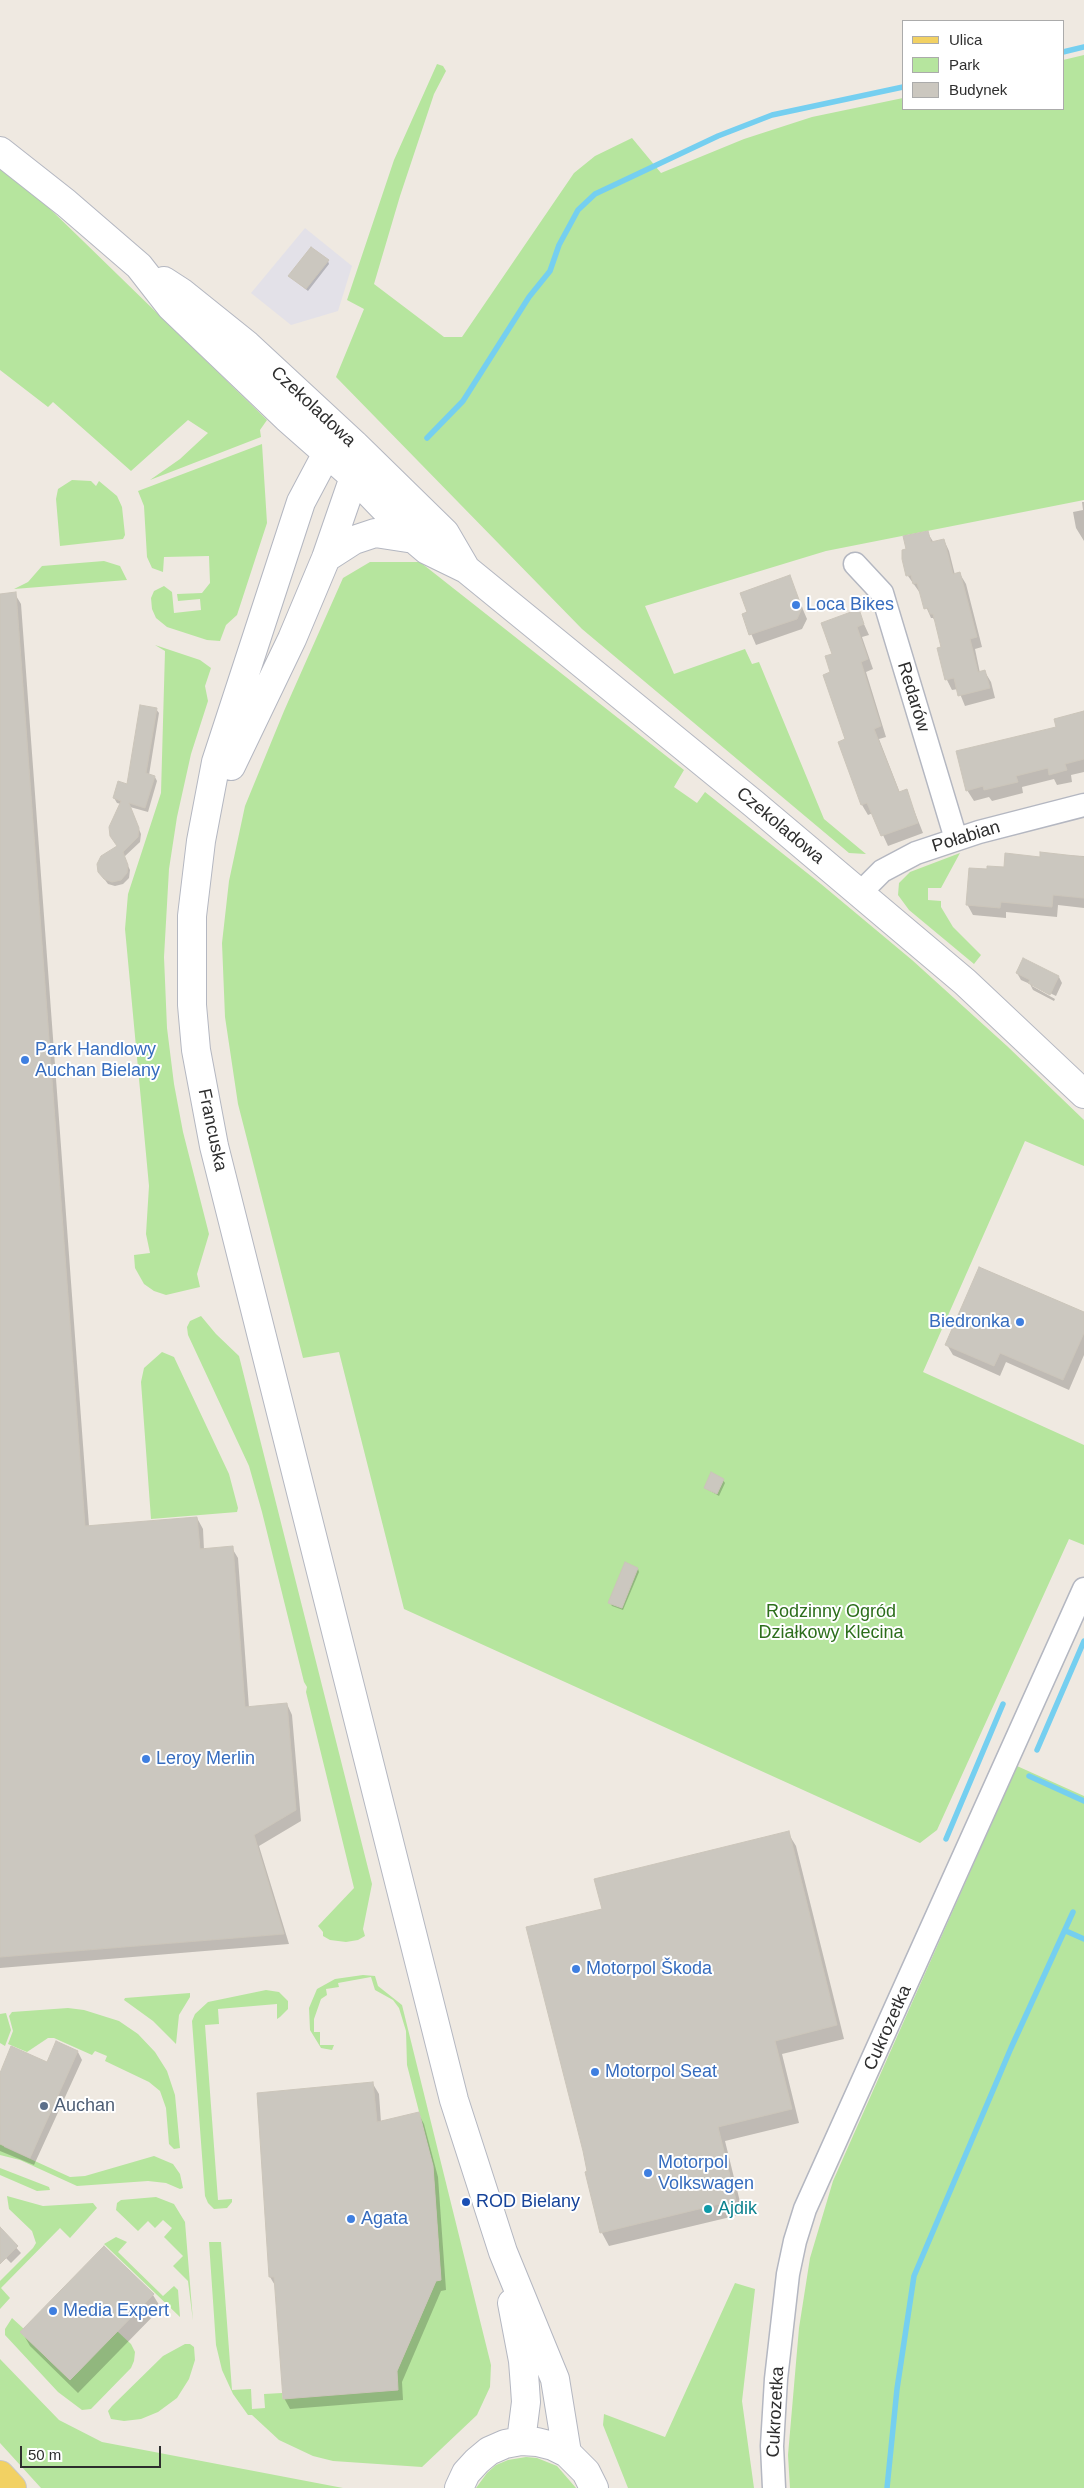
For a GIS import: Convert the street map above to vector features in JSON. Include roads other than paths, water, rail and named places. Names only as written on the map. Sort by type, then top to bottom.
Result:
[{"type":"main road","name":"Czekoladowa","points":[[0,152],[66,203],[139,266],[181,292],[247,346],[445,533],[466,569]]},
{"type":"main road","name":"Czekoladowa","points":[[139,266],[171,307],[285,416],[354,477],[414,538],[428,550],[466,569],[860,893],[965,982],[1084,1094]]},
{"type":"main road","points":[[354,445],[354,477],[326,558],[292,639],[249,724],[229,772],[209,808],[216,762],[234,702],[301,502],[327,452],[354,445]]},
{"type":"main road","points":[[326,558],[354,540],[375,533],[414,538]]},
{"type":"main road","name":"Francuska","points":[[209,808],[194,893],[191,960],[196,1050],[214,1146],[454,2100],[503,2252]]},
{"type":"main road","points":[[503,2252],[523,2361],[526,2402],[520,2441]]},
{"type":"main road","points":[[503,2252],[556,2379],[567,2453]]},
{"type":"main road","points":[[460,2488],[466,2473],[476,2461],[489,2451],[504,2444],[520,2441],[537,2442],[553,2446],[567,2453],[586,2472],[594,2488]]},
{"type":"main road","points":[[0,2475],[12,2488]]},
{"type":"street","name":"Redarów","points":[[854,564],[882,593],[956,839]]},
{"type":"street","name":"Połabian","points":[[860,893],[876,876],[898,861],[956,839],[1084,805]]},
{"type":"street","name":"Cukrozetka","points":[[774,2488],[772,2446],[777,2370],[788,2274],[795,2240],[806,2210],[1084,1589]]},
{"type":"waterway","points":[[1064,52],[1084,47]]},
{"type":"waterway","points":[[427,438],[463,401],[529,297],[550,271],[559,245],[578,210],[595,194],[718,136],[772,115],[902,87]]},
{"type":"waterway","points":[[1037,1750],[1084,1641]]},
{"type":"waterway","points":[[946,1839],[1003,1704]]},
{"type":"waterway","points":[[1029,1776],[1084,1801]]},
{"type":"waterway","points":[[887,2488],[897,2389],[914,2276],[1011,2048],[1073,1912]]},
{"type":"waterway","points":[[1066,1931],[1084,1939]]},
{"type":"place","name":"Loca Bikes","points":[[796,605]]},
{"type":"place","name":"Park Handlowy Auchan Bielany","points":[[25,1060]]},
{"type":"place","name":"Biedronka","points":[[1020,1322]]},
{"type":"place","name":"Leroy Merlin","points":[[146,1759]]},
{"type":"place","name":"Motorpol Škoda","points":[[576,1969]]},
{"type":"place","name":"Motorpol Seat","points":[[595,2072]]},
{"type":"place","name":"Auchan","points":[[44,2106]]},
{"type":"place","name":"Motorpol Volkswagen","points":[[648,2173]]},
{"type":"place","name":"ROD Bielany","points":[[466,2202]]},
{"type":"place","name":"Ajdik","points":[[708,2209]]},
{"type":"place","name":"Agata","points":[[351,2219]]},
{"type":"place","name":"Media Expert","points":[[53,2311]]},
{"type":"park label","name":"Rodzinny Ogród Działkowy Klecina","points":[[831,1622]]}]
